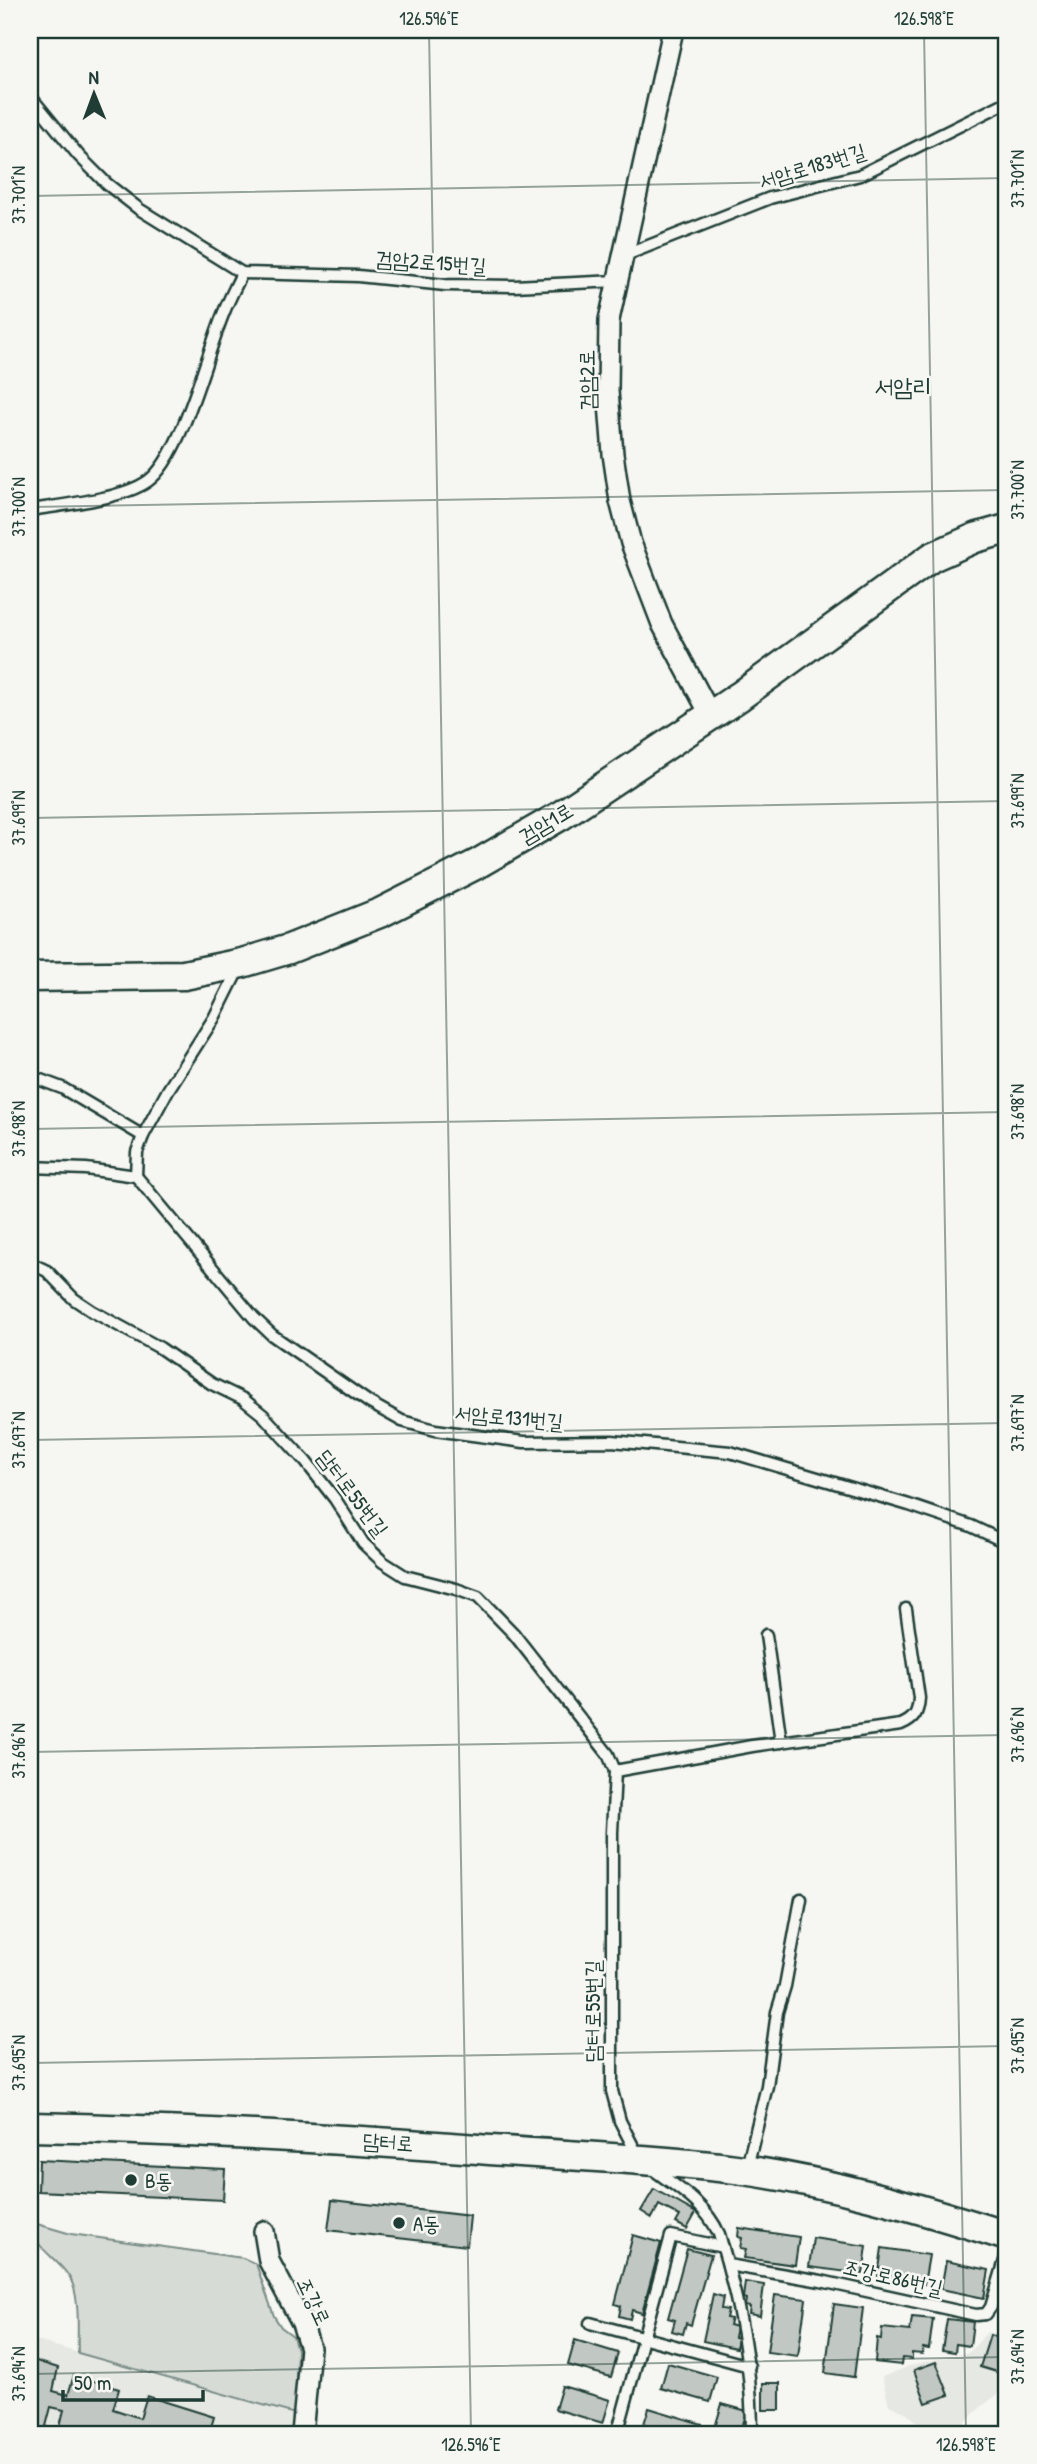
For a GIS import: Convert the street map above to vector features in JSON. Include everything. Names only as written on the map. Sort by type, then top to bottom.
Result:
[{"type":"street","name":"검암2로","points":[[673,30],[609,320],[608,391],[612,454],[620,501],[648,591],[662,624],[711,716]]},
{"type":"street","name":"검암1로","points":[[30,977],[184,975],[242,963],[289,949],[382,912],[477,864],[560,816],[711,716],[932,557],[975,538],[1007,529]]},
{"type":"street","name":"담터로","points":[[30,2127],[311,2136],[746,2171],[874,2197],[1007,2236]]},
{"type":"street","name":"조강로","points":[[264,2231],[269,2261],[302,2323],[310,2348],[302,2434]]},
{"type":"lane","points":[[30,96],[79,156],[107,184],[139,209],[242,273],[224,311],[188,415],[167,457],[150,480],[133,490],[30,510]]},
{"type":"lane","name":"서암로183번길","points":[[623,256],[770,198],[860,174],[1007,102]]},
{"type":"lane","name":"검암2로15번길","points":[[242,273],[358,276],[445,285],[514,286],[617,281]]},
{"type":"lane","points":[[30,1167],[86,1169],[136,1175],[137,1152],[143,1136],[168,1090],[214,1018],[242,963]]},
{"type":"lane","points":[[30,1076],[62,1088],[143,1136]]},
{"type":"lane","name":"서암로131번길","points":[[136,1175],[254,1318],[272,1335],[370,1403],[402,1421],[435,1430],[524,1442],[612,1441],[730,1452],[909,1505],[971,1526],[1007,1543]]},
{"type":"lane","name":"담터로55번길","points":[[30,1264],[47,1271],[74,1299],[92,1311],[160,1348],[212,1384],[243,1399],[263,1415],[306,1462],[335,1499],[363,1543],[383,1562],[405,1576],[456,1588],[478,1597],[514,1634],[608,1754],[615,1771],[612,1832],[612,2091],[620,2121],[641,2161]]},
{"type":"lane","points":[[615,1771],[781,1742],[901,1725],[914,1720],[919,1698],[906,1609]]},
{"type":"lane","points":[[766,1635],[781,1742]]},
{"type":"lane","points":[[746,2171],[767,2086],[774,2025],[785,1986],[801,1899]]},
{"type":"lane","points":[[641,2161],[698,2202],[712,2217],[728,2265],[749,2366],[752,2434]]},
{"type":"lane","points":[[617,2434],[671,2236],[723,2247]]},
{"type":"lane","name":"조강로86번길","points":[[728,2265],[821,2281],[976,2315],[986,2314],[991,2307],[1007,2254]]},
{"type":"lane","points":[[590,2323],[749,2366]]},
{"type":"shaded area","points":[[30,2222],[71,2234],[243,2258],[256,2264],[274,2316],[281,2327],[293,2336],[297,2350],[295,2414],[78,2353],[77,2310],[73,2285],[69,2276],[41,2247]]},
{"type":"shaded area","points":[[987,2332],[1007,2338],[1007,2387],[952,2434],[920,2434],[918,2423],[907,2413],[889,2405],[882,2377],[915,2364],[970,2352]]},
{"type":"shaded area","points":[[30,2339],[295,2414],[290,2434],[30,2434]]},
{"type":"building","name":"B동","points":[[39,2160],[225,2169],[223,2200],[38,2191]]},
{"type":"building","points":[[654,2189],[696,2213],[687,2229],[676,2223],[680,2216],[659,2205],[652,2218],[641,2211]]},
{"type":"building","name":"A동","points":[[332,2200],[470,2216],[467,2246],[328,2230]]},
{"type":"building","points":[[739,2228],[799,2237],[795,2265],[744,2258],[746,2249],[740,2248],[742,2238],[738,2237]]},
{"type":"building","points":[[633,2235],[661,2243],[642,2313],[632,2310],[630,2319],[619,2316],[621,2306],[615,2304]]},
{"type":"building","points":[[813,2238],[867,2246],[863,2274],[809,2267]]},
{"type":"building","points":[[882,2248],[929,2255],[924,2284],[878,2276]]},
{"type":"building","points":[[687,2249],[711,2255],[691,2325],[686,2323],[683,2334],[672,2331],[675,2320],[668,2318]]},
{"type":"building","points":[[946,2261],[989,2270],[984,2298],[941,2289]]},
{"type":"building","points":[[745,2282],[764,2285],[760,2316],[749,2314],[750,2307],[745,2306]]},
{"type":"building","points":[[713,2294],[723,2297],[721,2309],[728,2310],[726,2318],[731,2319],[729,2325],[736,2327],[736,2348],[703,2341]]},
{"type":"building","points":[[775,2295],[806,2299],[798,2356],[767,2352]]},
{"type":"building","points":[[834,2304],[863,2308],[854,2377],[825,2373]]},
{"type":"building","points":[[912,2317],[933,2319],[929,2349],[923,2348],[922,2354],[912,2353],[912,2359],[902,2358],[901,2365],[875,2362],[877,2338],[881,2339],[882,2328],[910,2331]]},
{"type":"building","points":[[947,2319],[973,2322],[970,2346],[956,2344],[955,2352],[942,2350]]},
{"type":"building","points":[[990,2335],[1007,2341],[1007,2360],[1003,2374],[980,2367]]},
{"type":"building","points":[[575,2340],[618,2353],[611,2377],[568,2365]]},
{"type":"building","points":[[30,2359],[58,2368],[53,2391],[68,2395],[74,2375],[119,2389],[113,2409],[140,2418],[147,2396],[214,2417],[209,2434],[74,2434],[59,2430],[64,2410],[51,2407],[44,2434],[30,2434]]},
{"type":"building","points":[[936,2362],[949,2395],[926,2403],[914,2370]]},
{"type":"building","points":[[668,2363],[717,2377],[710,2402],[661,2388]]},
{"type":"building","points":[[763,2383],[780,2383],[780,2410],[763,2410]]},
{"type":"building","points":[[562,2386],[610,2400],[603,2423],[555,2409]]},
{"type":"building","points":[[722,2404],[747,2411],[740,2434],[713,2434]]},
{"type":"building","points":[[649,2408],[702,2424],[699,2434],[658,2434],[642,2430]]},
{"type":"building","points":[[546,2428],[566,2434],[545,2434]]},
{"type":"place","name":"B동","points":[[131,2180]]},
{"type":"place","name":"A동","points":[[399,2223]]},
{"type":"district","name":"서암리","points":[[903,386]]}]
